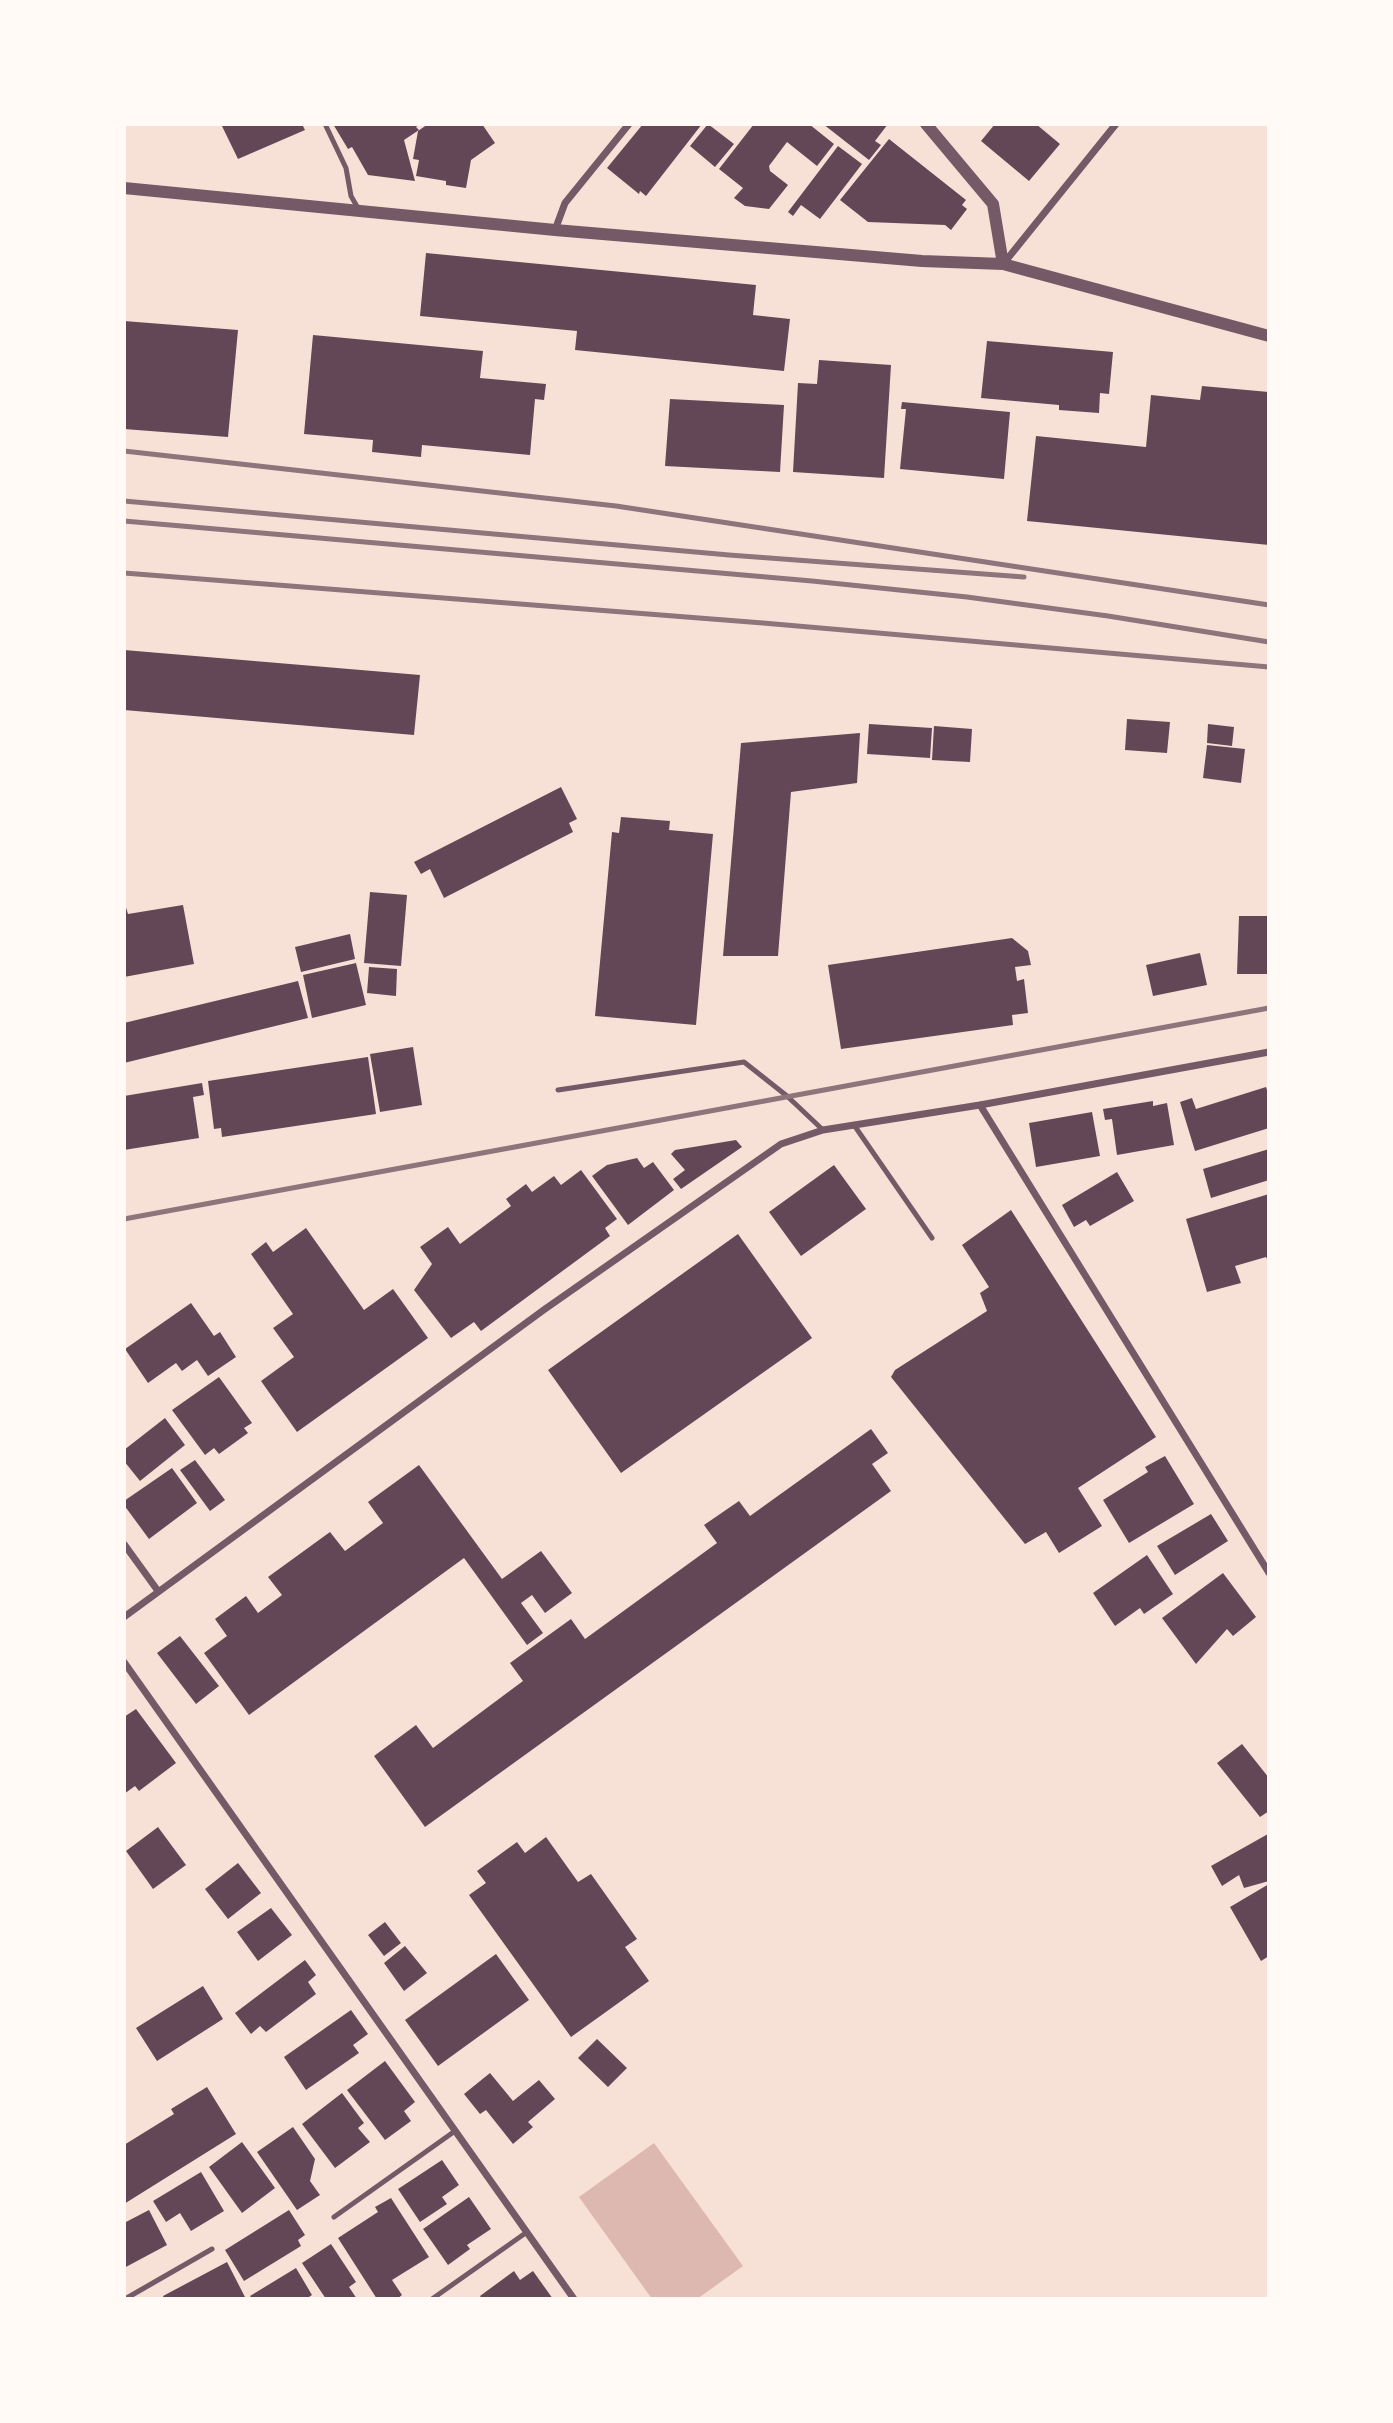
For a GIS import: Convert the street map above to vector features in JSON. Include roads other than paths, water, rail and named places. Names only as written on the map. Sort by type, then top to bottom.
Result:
[{"type":"street","points":[[555,230],[565,203],[629,124]]},
{"type":"street","points":[[926,124],[993,204],[1003,264]]},
{"type":"street","points":[[1003,264],[1116,124]]},
{"type":"street","points":[[124,188],[555,230],[922,261],[1003,264],[1269,336]]},
{"type":"street","points":[[124,1617],[545,1309],[781,1144],[823,1129],[980,1105],[1269,1052]]},
{"type":"street","points":[[980,1105],[1269,1573]]},
{"type":"street","points":[[124,1544],[158,1591]]},
{"type":"street","points":[[124,1662],[574,2299]]},
{"type":"lane","points":[[325,124],[346,168],[351,196],[359,210]]},
{"type":"lane","points":[[558,1090],[744,1062],[823,1129]]},
{"type":"lane","points":[[854,1125],[932,1238]]},
{"type":"lane","points":[[334,2217],[455,2131]]},
{"type":"lane","points":[[432,2299],[527,2232]]},
{"type":"lane","points":[[125,2299],[212,2249]]},
{"type":"railway","points":[[124,451],[616,506],[1269,605]]},
{"type":"railway","points":[[124,501],[729,555],[1024,577]]},
{"type":"railway","points":[[124,521],[967,597],[1269,642]]},
{"type":"railway","points":[[124,573],[763,623],[1269,667]]},
{"type":"railway","points":[[124,1219],[1269,1008]]}]
